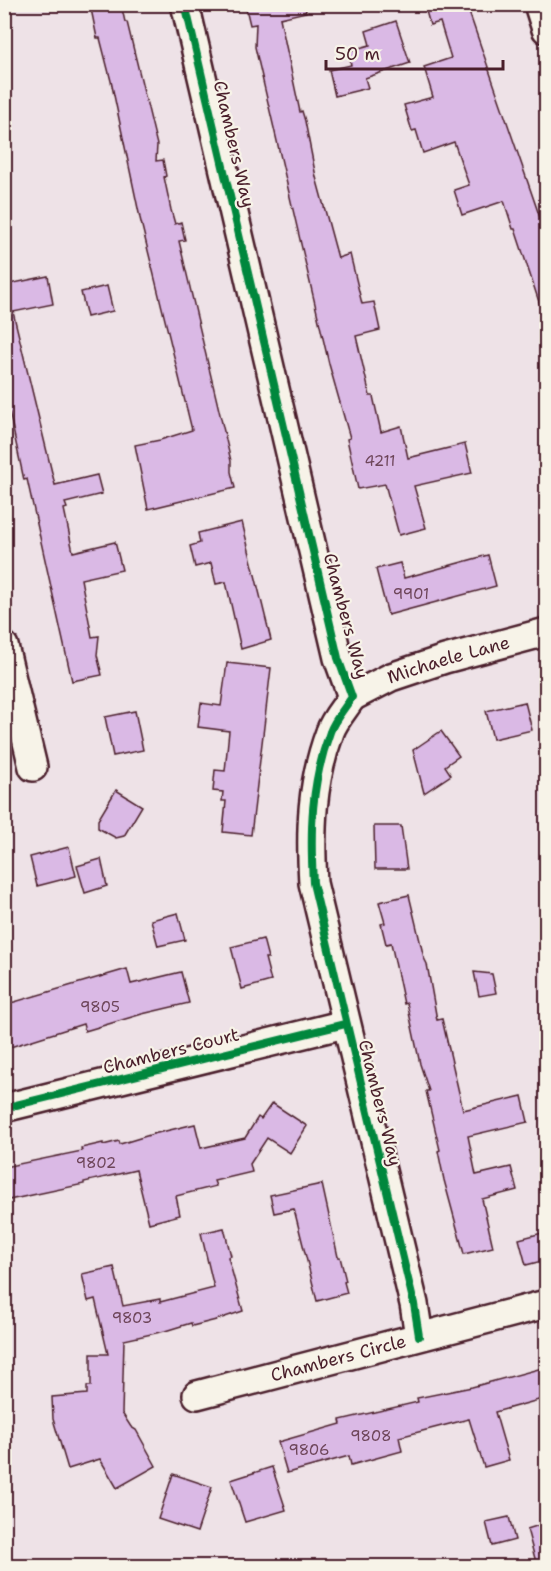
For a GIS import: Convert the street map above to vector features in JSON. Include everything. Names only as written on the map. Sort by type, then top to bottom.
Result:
[{"type":"street","name":"Chambers Way","points":[[185,4],[338,658],[352,697],[330,730],[315,788],[310,830],[312,883],[414,1304],[419,1336]]},
{"type":"street","points":[[538,4],[546,29]]},
{"type":"street","name":"Michaele Lane","points":[[352,697],[391,677],[445,658],[546,632]]},
{"type":"street","points":[[4,646],[33,767]]},
{"type":"street","name":"Chambers Court","points":[[4,1108],[345,1024]]},
{"type":"street","name":"Chambers Circle","points":[[197,1395],[546,1304]]},
{"type":"building","points":[[90,4],[121,4],[125,22],[127,22],[157,145],[156,161],[163,160],[166,176],[164,177],[175,224],[181,222],[185,240],[179,241],[231,461],[235,488],[148,509],[135,445],[192,430],[140,218],[111,81],[100,38],[97,38]]},
{"type":"building","points":[[245,4],[305,4],[306,12],[280,18],[300,112],[302,111],[305,121],[316,177],[338,258],[350,254],[362,304],[374,302],[380,330],[356,336],[381,432],[401,426],[408,458],[465,444],[472,473],[414,486],[426,528],[399,535],[385,484],[358,489],[347,439],[350,438],[329,364],[255,47],[256,24],[250,25]]},
{"type":"building","points":[[424,4],[481,4],[482,8],[469,12],[546,235],[546,313],[543,314],[504,201],[462,215],[454,190],[469,185],[454,142],[423,153],[416,130],[412,131],[404,105],[433,97],[424,67],[451,58],[440,22],[430,25]]},
{"type":"building","points":[[396,21],[410,63],[365,78],[368,88],[335,96],[329,70],[351,65],[348,51],[370,45],[366,31]]},
{"type":"building","points":[[48,276],[53,304],[13,312],[55,485],[97,475],[102,494],[65,503],[67,508],[64,509],[73,552],[115,542],[122,570],[81,579],[92,637],[99,636],[97,655],[102,675],[72,681],[27,479],[24,480],[9,411],[4,412],[4,285]]},
{"type":"building","points":[[107,286],[113,311],[87,317],[81,292]]},
{"type":"building","points":[[242,522],[271,640],[241,649],[226,582],[216,584],[211,563],[195,567],[190,546],[200,543],[198,533]]},
{"type":"building","points":[[488,555],[496,586],[388,615],[376,569],[400,563],[404,578]]},
{"type":"building","points":[[227,663],[271,668],[251,835],[223,832],[226,801],[222,801],[223,792],[213,791],[215,770],[225,771],[229,731],[198,727],[201,703],[221,706]]},
{"type":"building","points":[[525,702],[532,730],[493,739],[486,711]]},
{"type":"building","points":[[135,711],[143,750],[113,756],[105,717]]},
{"type":"building","points":[[441,731],[459,756],[445,766],[451,775],[424,793],[413,750]]},
{"type":"building","points":[[116,790],[142,806],[124,836],[116,838],[98,828],[98,820]]},
{"type":"building","points":[[374,826],[401,826],[407,869],[375,869]]},
{"type":"building","points":[[69,847],[76,876],[37,886],[30,857]]},
{"type":"building","points":[[101,859],[107,886],[85,893],[77,866]]},
{"type":"building","points":[[409,895],[427,964],[437,1020],[442,1019],[463,1110],[522,1096],[528,1122],[468,1136],[476,1175],[511,1167],[517,1190],[482,1199],[493,1247],[464,1254],[444,1180],[438,1151],[440,1150],[426,1091],[429,1091],[420,1064],[407,1003],[404,1004],[391,943],[386,944],[381,924],[385,923],[379,902]]},
{"type":"building","points":[[178,913],[185,940],[158,946],[151,920]]},
{"type":"building","points":[[263,939],[271,981],[242,989],[231,947]]},
{"type":"building","points":[[127,969],[131,984],[181,972],[189,1003],[85,1031],[83,1024],[4,1049],[4,1005]]},
{"type":"building","points":[[474,972],[492,974],[496,993],[479,996]]},
{"type":"building","points":[[272,1103],[307,1126],[290,1153],[267,1138],[250,1164],[252,1172],[214,1181],[216,1186],[176,1196],[180,1215],[149,1223],[136,1170],[4,1201],[4,1167],[82,1151],[81,1148],[103,1143],[103,1145],[119,1141],[120,1144],[195,1124],[201,1148],[245,1138],[258,1117],[261,1119]]},
{"type":"building","points":[[322,1184],[347,1293],[317,1301],[294,1209],[274,1213],[270,1195]]},
{"type":"building","points":[[224,1228],[231,1256],[228,1257],[243,1311],[192,1326],[191,1323],[124,1340],[122,1413],[131,1427],[136,1430],[156,1466],[117,1488],[100,1459],[68,1469],[53,1419],[52,1397],[87,1394],[87,1386],[91,1386],[91,1354],[108,1354],[95,1299],[88,1301],[82,1274],[114,1267],[123,1306],[160,1299],[160,1302],[214,1288],[201,1233]]},
{"type":"building","points":[[546,1232],[546,1260],[526,1265],[519,1239]]},
{"type":"building","points":[[546,1367],[546,1398],[495,1412],[509,1460],[484,1467],[469,1419],[399,1437],[402,1451],[351,1465],[349,1456],[287,1473],[278,1442],[341,1424],[340,1420],[418,1402],[417,1398],[472,1387]]},
{"type":"building","points":[[272,1467],[286,1510],[245,1522],[231,1480]]},
{"type":"building","points":[[173,1474],[212,1487],[197,1532],[158,1519]]},
{"type":"building","points":[[509,1517],[515,1540],[492,1546],[486,1522]]},
{"type":"building","points":[[546,1523],[546,1566],[537,1566],[527,1529]]},
{"type":"cycle path","points":[[185,4],[338,658],[352,697],[332,728],[315,788],[312,825],[313,883],[414,1304],[419,1336]]},
{"type":"cycle path","points":[[4,1108],[345,1024]]}]
